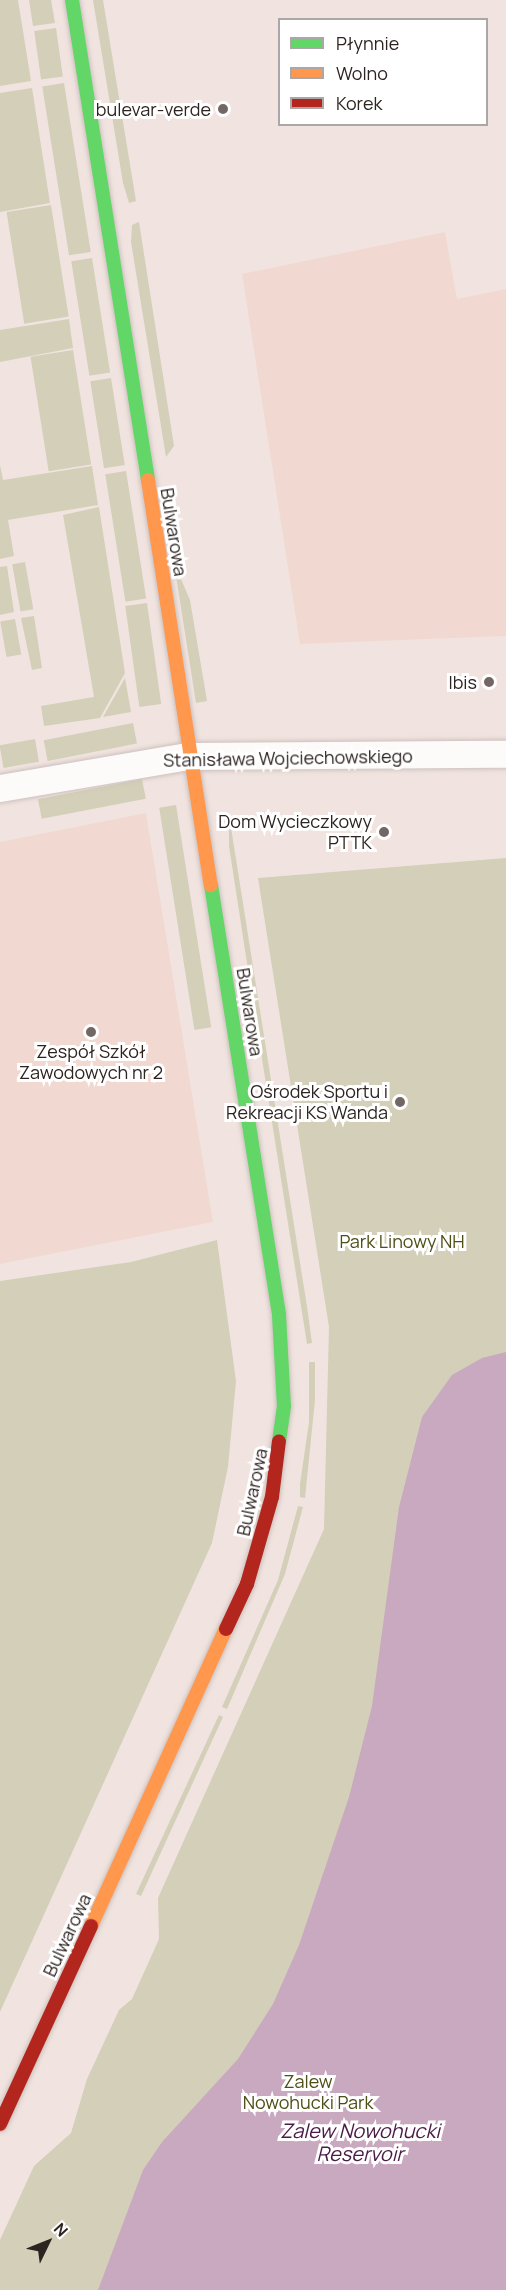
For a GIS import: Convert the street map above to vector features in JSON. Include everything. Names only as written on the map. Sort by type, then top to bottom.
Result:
[{"type":"street","name":"Bulwarowa","points":[[0,2124],[238,1605],[262,1537],[276,1472],[284,1406],[281,1332],[217,914],[188,756],[168,606],[72,0]]},
{"type":"street","name":"Stanisława Wojciechowskiego","points":[[0,788],[188,756],[506,754]]},
{"type":"shaded area","points":[[445,232],[457,299],[506,289],[506,636],[300,644],[242,274]]},
{"type":"shaded area","name":"Zespół Szkół Zawodowych nr 2","points":[[146,813],[213,1222],[0,1264],[0,842]]},
{"type":"green space","points":[[0,0],[18,0],[31,81],[0,86]]},
{"type":"green space","points":[[29,0],[51,0],[55,23],[33,26]]},
{"type":"green space","points":[[93,0],[103,0],[136,201],[129,203],[123,183]]},
{"type":"green space","points":[[56,28],[63,77],[41,80],[34,31]]},
{"type":"green space","points":[[64,83],[91,252],[69,255],[42,86]]},
{"type":"green space","points":[[32,88],[50,203],[0,212],[0,93]]},
{"type":"green space","points":[[51,205],[69,317],[24,324],[7,212]]},
{"type":"green space","points":[[139,222],[174,446],[166,457],[131,242],[132,225]]},
{"type":"green space","points":[[92,258],[110,373],[89,376],[71,261]]},
{"type":"green space","points":[[69,319],[73,348],[0,362],[0,330]]},
{"type":"green space","points":[[73,350],[91,465],[49,471],[31,357]]},
{"type":"green space","points":[[111,378],[125,465],[104,468],[90,381]]},
{"type":"green space","points":[[0,465],[3,480],[92,466],[98,505],[8,520],[14,556],[0,559]]},
{"type":"green space","points":[[126,471],[146,598],[125,602],[105,474]]},
{"type":"green space","points":[[99,507],[125,673],[100,718],[44,726],[41,706],[94,697],[63,515]]},
{"type":"green space","points":[[25,562],[33,609],[21,612],[12,564]]},
{"type":"green space","points":[[174,563],[190,600],[207,701],[196,703]]},
{"type":"green space","points":[[7,566],[14,612],[0,615],[0,567]]},
{"type":"green space","points":[[147,603],[161,704],[139,707],[125,606]]},
{"type":"green space","points":[[34,616],[42,668],[32,670],[21,618]]},
{"type":"green space","points":[[15,619],[21,654],[6,657],[0,622]]},
{"type":"green space","points":[[125,678],[131,712],[103,717]]},
{"type":"green space","points":[[133,723],[137,744],[48,761],[44,740]]},
{"type":"green space","points":[[35,739],[39,762],[4,768],[0,745]]},
{"type":"green space","points":[[142,779],[146,799],[42,819],[38,799]]},
{"type":"green space","points":[[176,805],[211,1027],[194,1030],[159,808]]},
{"type":"green space","points":[[229,815],[308,1313],[312,1343],[307,1344],[229,846]]},
{"type":"green space","name":"Zalew Nowohucki Park","points":[[506,858],[506,2290],[0,2290],[0,2240],[34,2166],[71,2133],[87,2079],[119,2010],[132,1999],[159,1939],[158,1898],[324,1529],[329,1327],[258,878]]},
{"type":"green space","points":[[217,1240],[236,1381],[228,1467],[212,1543],[0,2012],[0,1281],[131,1262]]},
{"type":"green space","points":[[309,1362],[315,1362],[315,1400],[305,1498],[300,1497],[300,1484],[309,1422]]},
{"type":"green space","points":[[298,1506],[303,1507],[285,1574],[227,1709],[222,1707],[278,1580]]},
{"type":"green space","points":[[219,1715],[223,1717],[141,1896],[136,1894]]},
{"type":"water","name":"Zalew Nowohucki Reservoir","points":[[506,1352],[506,2290],[98,2290],[143,2170],[162,2142],[238,2059],[273,2004],[299,1945],[349,1797],[372,1706],[399,1507],[422,1417],[452,1375],[482,1358]]},
{"type":"traffic: fast","points":[[72,0],[148,480]]},
{"type":"traffic: fast","points":[[211,885],[279,1315],[284,1406],[279,1441]]},
{"type":"traffic: slow","points":[[148,480],[211,885]]},
{"type":"traffic: slow","points":[[91,1926],[226,1629]]},
{"type":"traffic: jam","points":[[226,1629],[247,1584],[272,1497],[279,1441]]},
{"type":"traffic: jam","points":[[0,2124],[91,1926]]},
{"type":"place","name":"bulevar-verde","points":[[223,109]]},
{"type":"place","name":"Ibis","points":[[489,682]]},
{"type":"place","name":"Dom Wycieczkowy PTTK","points":[[384,832]]},
{"type":"place","name":"Zespół Szkół Zawodowych nr 2","points":[[91,1032]]},
{"type":"place","name":"Ośrodek Sportu i Rekreacji KS Wanda","points":[[400,1102]]},
{"type":"park label","name":"Park Linowy NH","points":[[402,1241]]}]
